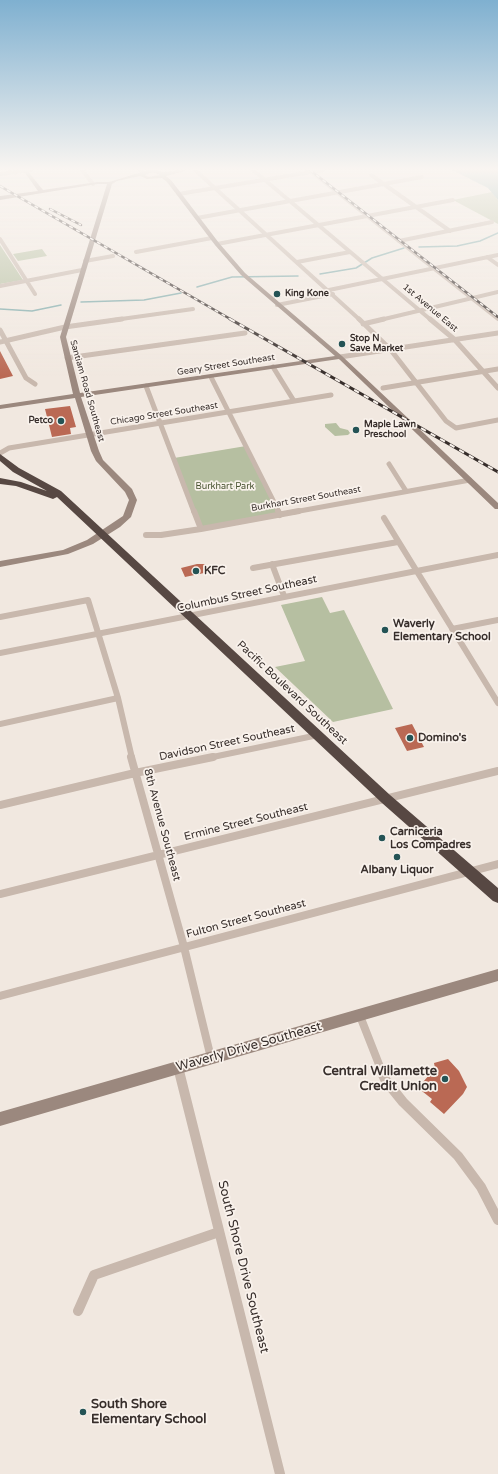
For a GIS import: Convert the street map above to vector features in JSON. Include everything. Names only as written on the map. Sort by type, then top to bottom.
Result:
[{"type":"highway","name":"Pacific Boulevard Southeast","points":[[0,457],[16,470],[52,489],[70,504],[386,799],[467,872],[498,897]]},
{"type":"highway","name":"Pacific Boulevard Southeast","points":[[0,481],[18,484],[43,492],[70,504]]},
{"type":"main road","name":"Santiam Road Southeast","points":[[92,239],[63,337],[77,395],[100,461],[129,491],[133,500],[127,516],[103,535]]},
{"type":"main road","points":[[213,239],[243,274],[277,305],[340,357],[498,507]]},
{"type":"main road","name":"Geary Street Southeast","points":[[0,407],[340,357]]},
{"type":"main road","points":[[0,564],[65,552],[103,535]]},
{"type":"main road","name":"Waverly Drive Southeast","points":[[0,1119],[498,975]]},
{"type":"street","points":[[0,239],[35,294]]},
{"type":"street","points":[[136,252],[208,239]]},
{"type":"street","points":[[217,244],[246,239]]},
{"type":"street","points":[[271,239],[329,290],[390,349],[446,421],[456,428],[498,420]]},
{"type":"street","name":"1st Avenue East","points":[[335,239],[454,339],[498,388]]},
{"type":"street","points":[[400,240],[407,239]]},
{"type":"street","points":[[400,240],[498,315]]},
{"type":"street","points":[[296,262],[350,252]]},
{"type":"street","points":[[329,290],[498,255]]},
{"type":"street","points":[[85,261],[113,256]]},
{"type":"street","points":[[487,257],[498,265]]},
{"type":"street","points":[[0,286],[82,270]]},
{"type":"street","points":[[364,324],[498,292]]},
{"type":"street","points":[[277,305],[333,294]]},
{"type":"street","points":[[474,298],[498,319]]},
{"type":"street","points":[[0,342],[65,327],[193,309]]},
{"type":"street","points":[[0,330],[26,378],[35,384]]},
{"type":"street","name":"Geary Street Southeast","points":[[340,357],[498,332]]},
{"type":"street","points":[[67,358],[245,333]]},
{"type":"street","points":[[273,367],[294,401]]},
{"type":"street","points":[[383,388],[498,369]]},
{"type":"street","points":[[211,377],[280,515]]},
{"type":"street","points":[[146,386],[201,529]]},
{"type":"street","name":"Chicago Street Southeast","points":[[0,453],[9,448],[331,395]]},
{"type":"street","points":[[389,464],[406,491]]},
{"type":"street","name":"Burkhart Street Southeast","points":[[146,535],[161,535],[201,529],[470,480]]},
{"type":"street","points":[[384,518],[452,629],[495,693],[498,703]]},
{"type":"street","points":[[253,568],[398,542]]},
{"type":"street","name":"Columbus Street Southeast","points":[[0,653],[498,555]]},
{"type":"street","points":[[272,564],[284,596]]},
{"type":"street","name":"8th Avenue Southeast","points":[[0,616],[88,600],[97,634],[118,698],[136,773],[184,947],[211,1058]]},
{"type":"street","points":[[452,629],[498,620]]},
{"type":"street","points":[[0,724],[118,698]]},
{"type":"street","name":"Davidson Street Southeast","points":[[0,805],[136,773],[318,735]]},
{"type":"street","name":"Ermine Street Southeast","points":[[0,894],[498,771]]},
{"type":"street","name":"Fulton Street Southeast","points":[[0,996],[498,864]]},
{"type":"street","points":[[360,1016],[375,1057],[386,1081],[403,1102],[458,1156],[481,1187],[498,1220]]},
{"type":"street","name":"South Shore Drive Southeast","points":[[178,1067],[280,1474]]},
{"type":"street","points":[[78,1311],[94,1275],[219,1232]]},
{"type":"green space","points":[[0,245],[23,280],[0,284]]},
{"type":"green space","points":[[42,249],[47,256],[18,261],[13,254]]},
{"type":"green space","points":[[336,423],[340,428],[348,430],[350,433],[348,435],[335,436],[325,427],[325,424]]},
{"type":"green space","name":"Burkhart Park","points":[[246,446],[280,515],[201,529],[174,458]]},
{"type":"green space","points":[[322,597],[330,613],[344,610],[393,709],[333,722],[275,667],[305,661],[281,605]]},
{"type":"building","points":[[0,351],[13,376],[0,379]]},
{"type":"building","name":"Petco","points":[[70,406],[76,427],[70,428],[71,434],[52,437],[45,409]]},
{"type":"building","name":"KFC","points":[[197,564],[206,564],[209,572],[185,577],[181,568]]},
{"type":"building","name":"Domino's","points":[[412,724],[424,747],[407,751],[395,728]]},
{"type":"building","name":"Central Willamette Credit Union","points":[[448,1059],[459,1071],[467,1087],[463,1094],[444,1114],[430,1102],[432,1099],[418,1088],[435,1068],[434,1063]]},
{"type":"waterway","points":[[419,247],[457,246],[485,239]]},
{"type":"waterway","points":[[320,274],[356,268],[372,258],[404,248]]},
{"type":"waterway","points":[[197,287],[232,277],[298,276]]},
{"type":"waterway","points":[[81,302],[144,300],[181,293]]},
{"type":"waterway","points":[[0,309],[32,311],[61,305]]},
{"type":"railway","points":[[91,239],[232,320]]},
{"type":"railway","points":[[398,239],[498,317]]},
{"type":"railway","points":[[230,319],[498,472]]},
{"type":"place","name":"King Kone","points":[[277,294]]},
{"type":"place","name":"Stop N Save Market","points":[[342,344]]},
{"type":"place","name":"Petco","points":[[61,421]]},
{"type":"place","name":"Maple Lawn Preschool","points":[[356,430]]},
{"type":"place","name":"KFC","points":[[196,571]]},
{"type":"place","name":"Waverly Elementary School","points":[[385,630]]},
{"type":"place","name":"Domino's","points":[[410,738]]},
{"type":"place","name":"Carniceria Los Compadres","points":[[382,838]]},
{"type":"place","name":"Albany Liquor","points":[[397,857]]},
{"type":"place","name":"Central Willamette Credit Union","points":[[445,1079]]},
{"type":"place","name":"South Shore Elementary School","points":[[83,1412]]}]
